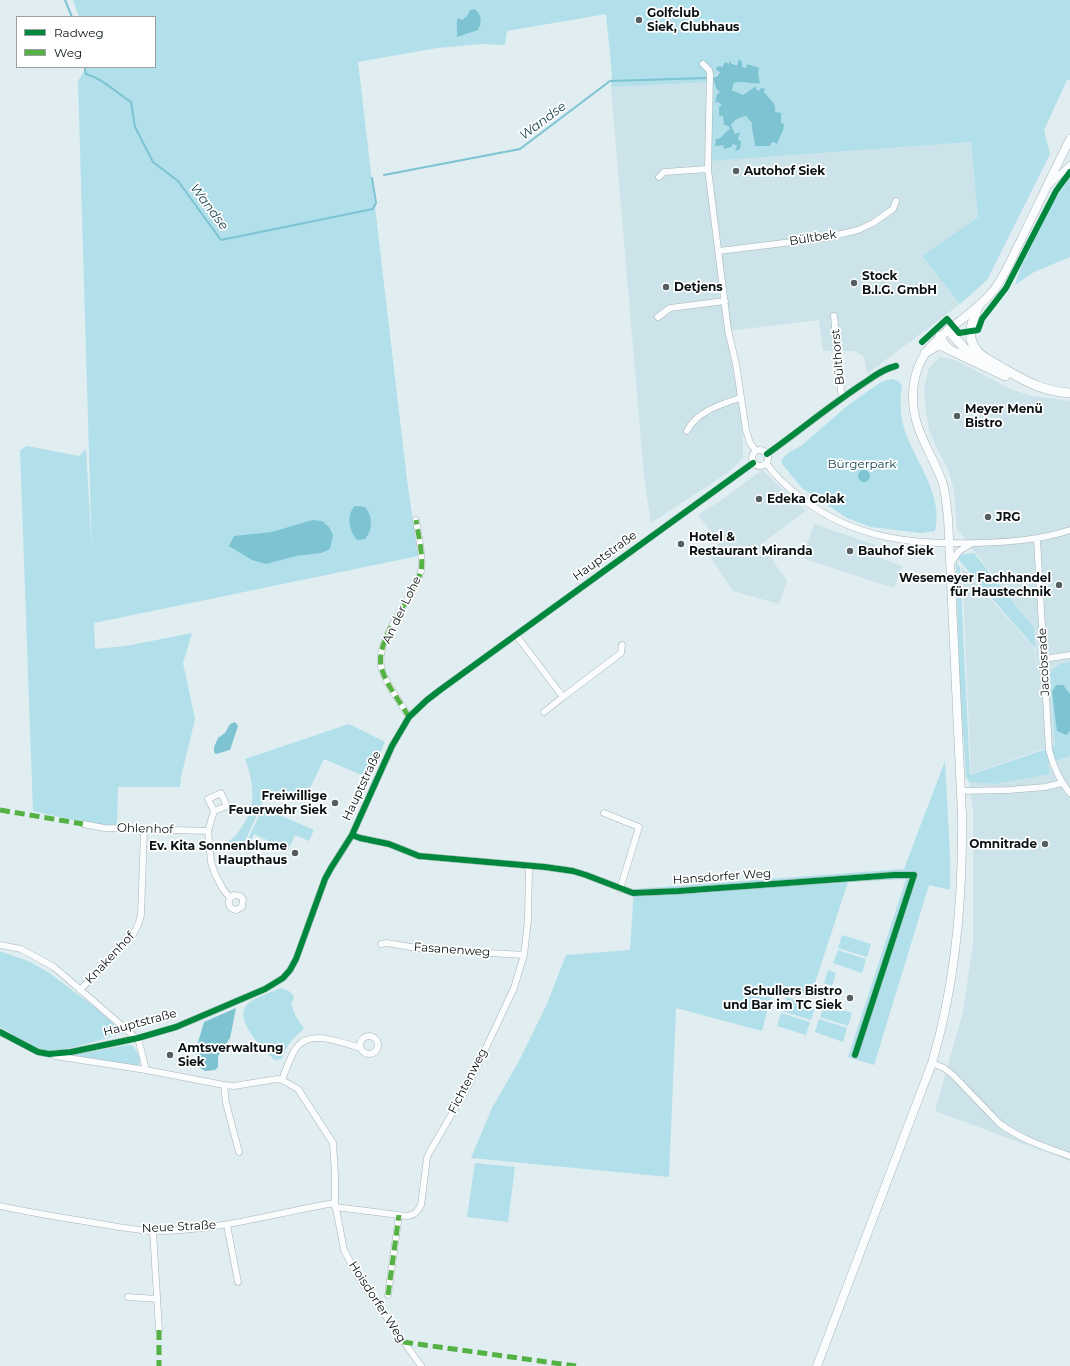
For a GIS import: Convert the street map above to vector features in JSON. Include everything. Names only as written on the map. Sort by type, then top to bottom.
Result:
[{"type":"highway","points":[[978,307],[970,331],[974,347],[980,355],[1025,382]]},
{"type":"highway","points":[[948,330],[966,350],[977,358],[1012,373]]},
{"type":"highway","points":[[940,336],[944,344],[950,349]]},
{"type":"highway","points":[[926,353],[936,346],[950,349],[1012,379],[1044,389],[1070,393]]},
{"type":"main road","points":[[818,1366],[932,1064],[940,1037],[956,949],[962,859],[949,544],[946,501],[943,486],[920,433],[914,408],[913,391],[916,373],[926,353],[940,336],[978,307],[994,290],[1005,272],[1069,144]]},
{"type":"street","points":[[703,64],[709,70],[710,74],[708,169],[728,330],[736,364],[746,430],[750,443],[756,451]]},
{"type":"street","points":[[1046,188],[1070,165]]},
{"type":"street","points":[[659,177],[664,172],[708,169]]},
{"type":"street","name":"Bültbek","points":[[719,251],[825,238],[858,230],[873,223],[893,209],[896,201]]},
{"type":"street","points":[[658,317],[670,308],[725,301]]},
{"type":"street","name":"Bülthorst","points":[[834,316],[841,391],[843,397]]},
{"type":"street","points":[[766,454],[843,397],[886,368],[896,366]]},
{"type":"street","points":[[687,431],[690,424],[708,410],[740,398]]},
{"type":"street","points":[[760,450],[766,454],[768,459],[766,463],[760,466],[753,463],[752,455],[756,451],[760,450]]},
{"type":"street","name":"Hauptstraße","points":[[0,1032],[38,1052],[48,1054],[71,1052],[137,1038],[176,1027],[265,989],[284,978],[296,959],[325,879],[352,835],[392,746],[409,717],[431,697],[753,463]]},
{"type":"street","points":[[766,463],[784,484],[806,502],[826,515],[843,524],[867,533],[892,539],[949,544],[1014,542],[1037,539],[1070,530]]},
{"type":"street","name":"An der Lohe","points":[[409,717],[386,680],[381,664],[381,656],[393,623],[411,592],[421,570],[422,562],[416,520]]},
{"type":"street","name":"Jacobsrade","points":[[1037,539],[1049,750],[1054,767],[1062,783],[1070,793]]},
{"type":"street","points":[[950,565],[959,551],[973,543]]},
{"type":"street","points":[[516,635],[563,697]]},
{"type":"street","points":[[544,712],[621,653],[622,645]]},
{"type":"street","points":[[1044,659],[1070,655]]},
{"type":"street","points":[[960,791],[1009,790],[1045,787],[1062,783]]},
{"type":"street","points":[[214,812],[208,831],[211,862],[215,874],[230,898]]},
{"type":"street","points":[[604,813],[639,827],[620,889]]},
{"type":"street","name":"Ohlenhof","points":[[83,824],[104,828],[208,831]]},
{"type":"street","name":"Knakenhof","points":[[80,990],[134,933],[139,925],[141,914],[144,830]]},
{"type":"street","name":"Hansdorfer Weg","points":[[352,835],[389,844],[419,856],[529,867],[545,867],[572,872],[586,875],[633,893],[894,875],[914,875],[854,1055]]},
{"type":"street","name":"Fichtenweg","points":[[335,1205],[399,1215],[412,1215],[418,1212],[421,1205],[427,1158],[429,1153],[467,1088],[514,988],[524,955],[528,920],[529,867]]},
{"type":"street","name":"Fasanenweg","points":[[381,944],[387,943],[423,949],[524,955]]},
{"type":"street","points":[[0,944],[21,949],[54,967],[137,1038],[146,1070]]},
{"type":"street","points":[[53,1056],[146,1070],[234,1086],[277,1079],[282,1080],[296,1048],[307,1040],[318,1038],[338,1041],[357,1047],[360,1046]]},
{"type":"street","points":[[932,1064],[944,1068],[949,1072],[1000,1124],[1008,1130],[1031,1142],[1070,1156]]},
{"type":"street","name":"Hoisdorfer Weg","points":[[282,1080],[298,1088],[333,1143],[335,1205],[344,1250],[358,1277],[421,1366]]},
{"type":"street","points":[[224,1085],[226,1103],[239,1152]]},
{"type":"street","name":"Neue Straße","points":[[0,1206],[100,1224],[152,1230],[227,1225],[303,1208],[335,1205]]},
{"type":"street","points":[[388,1296],[399,1215]]},
{"type":"street","points":[[227,1225],[238,1282]]},
{"type":"street","points":[[152,1230],[159,1330]]},
{"type":"street","points":[[128,1297],[157,1299]]},
{"type":"shaded area","points":[[475,9],[481,19],[478,30],[457,37],[458,18],[462,20],[467,16],[470,10]]},
{"type":"shaded area","points":[[739,59],[742,62],[742,67],[746,68],[747,64],[759,68],[758,74],[760,83],[734,83],[732,90],[743,95],[756,86],[756,89],[759,91],[761,88],[765,89],[764,92],[775,106],[775,112],[781,113],[781,123],[784,124],[783,131],[776,145],[775,142],[771,143],[770,146],[755,146],[752,123],[746,116],[737,119],[731,125],[735,134],[740,132],[738,140],[741,141],[740,149],[735,151],[737,146],[733,144],[731,147],[724,149],[723,145],[715,146],[716,139],[720,138],[730,128],[724,125],[723,116],[719,116],[719,107],[722,105],[718,102],[715,103],[717,94],[720,93],[716,88],[713,78],[720,72],[716,70],[717,67],[721,66],[722,68],[725,62],[729,64],[730,61],[732,64],[737,65]]},
{"type":"shaded area","points":[[712,82],[711,161],[971,142],[978,217],[922,256],[960,304],[867,374],[864,357],[855,351],[823,351],[819,320],[728,331],[743,430],[743,458],[729,472],[651,523],[644,477],[611,87]]},
{"type":"shaded area","points":[[940,357],[955,360],[1010,389],[1032,396],[1070,401],[1070,662],[1063,663],[1050,675],[1055,746],[1042,749],[971,774],[962,567],[1034,648],[1036,666],[1034,628],[957,529],[954,491],[948,469],[929,430],[926,412],[924,389],[929,368]]},
{"type":"shaded area","points":[[762,470],[806,511],[761,544],[787,581],[779,604],[733,591],[708,553],[720,543],[698,515],[726,497]]},
{"type":"shaded area","points":[[866,470],[869,471],[869,481],[862,482],[859,481],[858,474],[859,471]]},
{"type":"shaded area","points":[[355,506],[365,507],[370,515],[371,527],[365,539],[357,540],[350,528],[350,514]]},
{"type":"shaded area","points":[[312,520],[322,521],[329,527],[333,535],[330,549],[321,553],[296,556],[266,564],[252,560],[229,546],[234,536],[272,532]]},
{"type":"shaded area","points":[[814,524],[875,545],[871,555],[902,566],[894,588],[802,558]]},
{"type":"shaded area","points":[[1056,685],[1063,685],[1070,694],[1070,731],[1066,735],[1057,731],[1052,692]]},
{"type":"shaded area","points":[[235,722],[238,726],[230,750],[216,754],[214,752],[214,747],[218,738],[225,733],[230,724]]},
{"type":"shaded area","points":[[1070,756],[1070,1161],[935,1111],[963,1012],[973,944],[973,809],[969,782],[994,784],[1050,773],[1048,764]]},
{"type":"shaded area","points":[[236,1008],[230,1038],[218,1056],[218,1067],[215,1070],[205,1071],[197,1066],[196,1060],[198,1044],[204,1022]]},
{"type":"green space","points":[[73,0],[1070,0],[1070,80],[1067,80],[1044,130],[1050,154],[987,280],[960,304],[922,256],[978,217],[971,142],[711,161],[712,82],[611,87],[612,74],[606,14],[507,31],[505,45],[481,44],[437,48],[358,62],[407,480],[418,556],[94,623],[95,649],[126,646],[192,633],[183,663],[195,719],[180,787],[118,787],[117,825],[96,824],[33,811],[20,450],[27,446],[79,456],[86,449],[92,554],[78,81],[86,68],[156,68],[156,16],[79,16]],"holes":[[[467,16],[457,36],[458,18],[462,20]],[[742,62],[742,67],[746,68],[747,64],[755,84],[739,81],[734,83],[732,90],[743,95],[756,86],[756,89],[759,91],[765,89],[764,92],[774,103],[775,112],[781,124],[784,124],[776,145],[775,142],[771,143],[770,146],[756,146],[752,123],[747,116],[738,119],[731,125],[735,135],[739,132],[738,141],[741,141],[735,150],[737,146],[733,144],[724,149],[720,138],[730,128],[723,116],[719,116],[722,105],[718,102],[715,103],[720,93],[716,88],[713,78],[728,64]]]},
{"type":"green space","points":[[1070,178],[1070,257],[1034,272],[1015,285],[1021,267],[1053,202]]},
{"type":"green space","name":"Bürgerpark","points":[[892,379],[898,381],[902,385],[900,405],[903,426],[933,495],[937,519],[935,531],[921,533],[871,527],[847,518],[802,488],[782,464],[782,460],[788,453],[801,446],[847,406],[881,382]]},
{"type":"green space","points":[[974,553],[1034,628],[1035,648],[958,559],[962,554]]},
{"type":"green space","points":[[956,561],[960,568],[970,775],[1055,746],[1050,675],[1058,665],[1070,662],[1070,756],[1048,764],[1050,774],[994,784],[969,782],[966,777],[959,670]]},
{"type":"green space","points":[[349,724],[385,742],[369,778],[324,759],[305,798],[298,802],[268,790],[240,853],[222,844],[231,840],[250,812],[252,803],[252,786],[245,759]]},
{"type":"green space","points":[[945,761],[950,856],[950,890],[929,885],[874,1065],[848,1057],[906,879],[848,882],[811,995],[774,986],[762,1031],[676,1008],[669,1177],[471,1158],[492,1108],[519,1061],[547,1004],[566,955],[630,950],[634,889],[904,869]]},
{"type":"green space","points":[[263,808],[314,830],[309,841],[295,835],[288,850],[254,834],[249,845],[246,843]]},
{"type":"green space","points":[[842,935],[871,944],[867,957],[838,948]]},
{"type":"green space","points":[[838,950],[866,959],[862,973],[833,963]]},
{"type":"green space","points":[[0,952],[28,961],[48,972],[97,1009],[124,1033],[69,1048],[47,1051],[40,1050],[25,1043],[0,1027]]},
{"type":"green space","points":[[828,970],[836,973],[832,986],[824,983]]},
{"type":"green space","points":[[281,988],[292,994],[294,998],[291,1004],[295,1015],[304,1029],[290,1042],[282,1059],[275,1060],[251,1033],[246,1024],[244,1009],[249,1003],[260,996]]},
{"type":"green space","points":[[787,997],[815,1007],[811,1020],[782,1011]]},
{"type":"green space","points":[[824,1004],[852,1013],[848,1026],[820,1017]]},
{"type":"green space","points":[[781,1013],[810,1022],[806,1035],[777,1026]]},
{"type":"green space","points":[[819,1019],[847,1028],[843,1042],[815,1032]]},
{"type":"green space","points":[[132,1045],[139,1055],[140,1061],[138,1067],[73,1055]]},
{"type":"green space","points":[[475,1163],[515,1167],[508,1222],[467,1217]]},
{"type":"waterway","name":"Wandse","points":[[65,0],[72,16]]},
{"type":"waterway","name":"Wandse","points":[[85,68],[86,74],[104,83],[131,102],[135,127],[153,162],[178,181],[221,240],[373,209],[376,203],[372,178]]},
{"type":"waterway","name":"Wandse","points":[[384,175],[520,149],[610,81],[706,78]]},
{"type":"marked path","points":[[409,717],[383,673],[381,666],[381,655],[389,631],[411,594],[421,571],[421,553],[416,520]]},
{"type":"marked path","points":[[0,810],[83,824]]},
{"type":"marked path","points":[[388,1295],[399,1215]]},
{"type":"marked path","points":[[159,1330],[159,1366]]},
{"type":"marked path","points":[[403,1342],[576,1366]]},
{"type":"cycle path","points":[[922,342],[947,319],[959,333],[978,330],[982,319],[1006,288],[1056,191],[1070,172]]},
{"type":"cycle path","points":[[767,454],[861,385],[882,371],[896,366]]},
{"type":"cycle path","points":[[0,1032],[38,1052],[49,1054],[71,1052],[138,1038],[176,1027],[265,989],[283,978],[290,970],[296,959],[325,879],[352,835],[392,746],[409,717],[440,690],[753,463]]},
{"type":"cycle path","points":[[352,835],[389,844],[419,856],[545,867],[573,871],[633,893],[894,875],[914,875],[855,1055]]},
{"type":"place","name":"Golfclub Siek, Clubhaus","points":[[639,20]]},
{"type":"place","name":"Autohof Siek","points":[[736,171]]},
{"type":"place","name":"Stock B.I.G. GmbH","points":[[854,283]]},
{"type":"place","name":"Detjens","points":[[666,287]]},
{"type":"place","name":"Meyer Menü Bistro","points":[[957,416]]},
{"type":"place","name":"Edeka Colak","points":[[759,499]]},
{"type":"place","name":"JRG","points":[[988,517]]},
{"type":"place","name":"Hotel & Restaurant Miranda","points":[[681,544]]},
{"type":"place","name":"Bauhof Siek","points":[[850,551]]},
{"type":"place","name":"Wesemeyer Fachhandel für Haustechnik","points":[[1059,585]]},
{"type":"place","name":"Freiwillige Feuerwehr Siek","points":[[335,803]]},
{"type":"place","name":"Omnitrade","points":[[1045,844]]},
{"type":"place","name":"Ev. Kita Sonnenblume Haupthaus","points":[[295,853]]},
{"type":"place","name":"Schullers Bistro und Bar im TC Siek","points":[[850,998]]},
{"type":"place","name":"Amtsverwaltung Siek","points":[[170,1055]]}]
